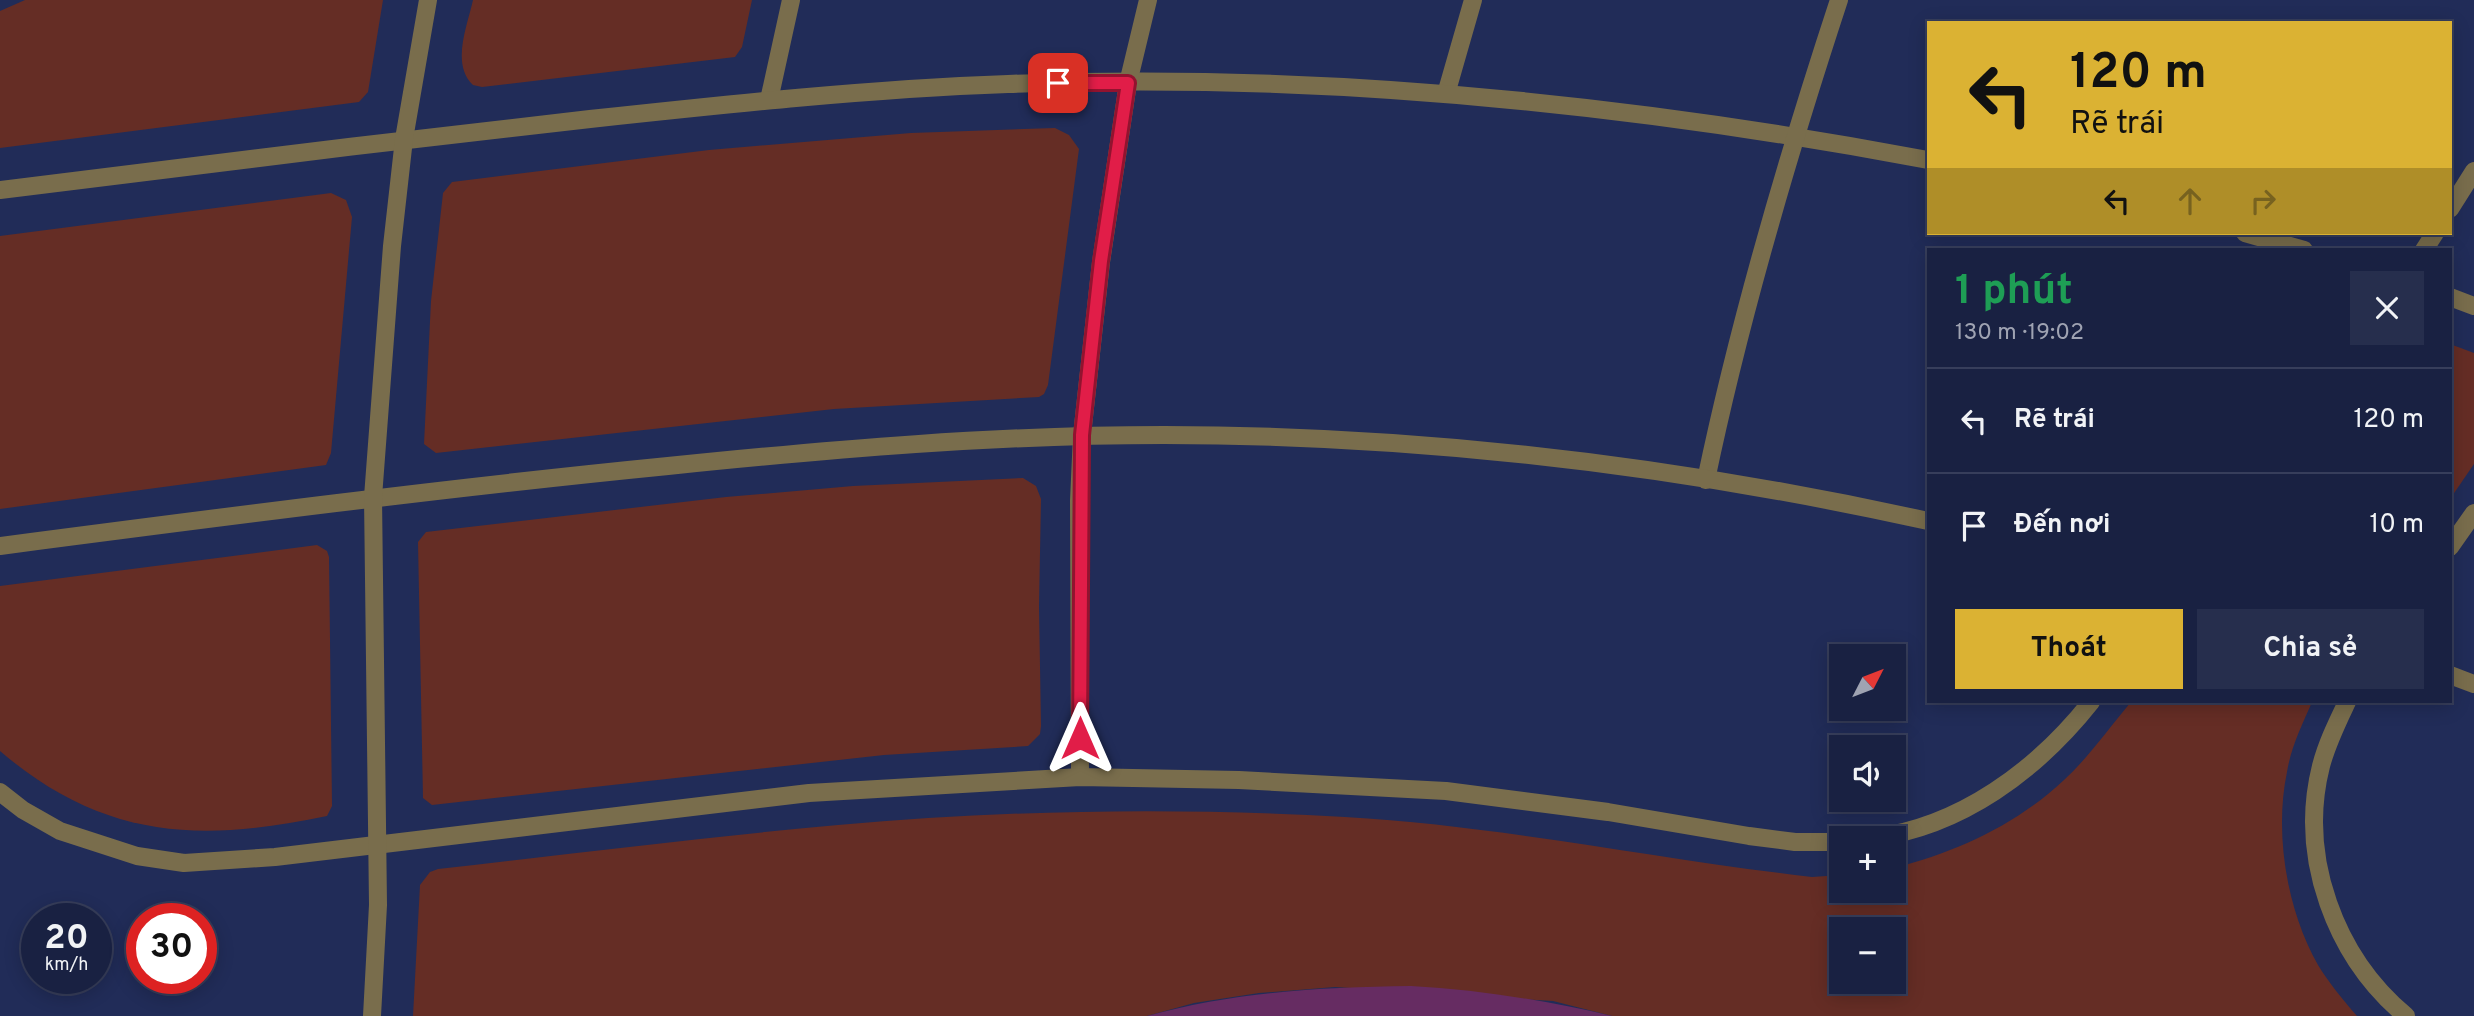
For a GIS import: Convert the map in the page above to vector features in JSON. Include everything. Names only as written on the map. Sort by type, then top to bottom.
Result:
[{"type":"street","points":[[372,1016],[377,845],[373,497],[380,386],[404,139],[428,0]]},
{"type":"street","points":[[769,100],[791,0]]},
{"type":"street","points":[[1080,777],[1079,501],[1082,435],[1101,261],[1128,83],[1148,0]]},
{"type":"street","points":[[1446,94],[1473,0]]},
{"type":"street","points":[[1706,480],[1727,378],[1795,135],[1839,0]]},
{"type":"street","points":[[0,190],[404,139],[769,100],[1011,84],[1245,83],[1446,94],[1560,104],[1795,135],[1927,160]]},
{"type":"street","points":[[2452,206],[2474,171]]},
{"type":"street","points":[[2252,235],[2297,248]]},
{"type":"street","points":[[2452,298],[2474,306]]},
{"type":"street","points":[[0,546],[373,497],[821,450],[1082,435],[1259,437],[1456,449],[1574,460],[1706,480],[1927,521]]},
{"type":"street","points":[[2452,544],[2474,513]]},
{"type":"street","points":[[2452,676],[2474,684]]},
{"type":"street","points":[[1906,830],[1920,827],[1990,796],[2026,770],[2055,743],[2090,703]]},
{"type":"street","points":[[2347,703],[2331,735],[2321,767],[2316,798],[2317,857],[2333,919],[2349,950],[2369,979],[2406,1016]]},
{"type":"street","points":[[0,792],[60,831],[137,856],[184,863],[230,861],[377,845],[809,793],[1080,777],[1239,780],[1446,791],[1608,812],[1749,836],[1796,842],[1829,842]]},
{"type":"shaded area","points":[[25,0],[383,0],[368,92],[359,102],[0,148],[0,11]]},
{"type":"shaded area","points":[[473,0],[752,0],[742,47],[735,57],[482,87],[473,85],[463,67],[462,45]]},
{"type":"shaded area","points":[[1055,128],[1069,135],[1079,149],[1048,385],[1044,394],[1039,397],[834,409],[436,453],[424,444],[431,301],[443,193],[452,182],[709,150],[911,133]]},
{"type":"shaded area","points":[[331,193],[346,200],[352,217],[331,453],[326,465],[0,509],[0,236]]},
{"type":"shaded area","points":[[2452,345],[2474,353],[2474,464],[2452,496]]},
{"type":"shaded area","points":[[1023,478],[1036,486],[1041,499],[1041,726],[1040,734],[1028,746],[884,755],[432,805],[423,798],[418,542],[426,532],[726,497],[853,486]]},
{"type":"shaded area","points":[[317,545],[327,551],[329,557],[332,806],[327,816],[236,830],[194,831],[154,827],[115,817],[77,802],[38,780],[0,751],[0,586]]},
{"type":"shaded area","points":[[2130,703],[2312,703],[2291,754],[2283,796],[2286,871],[2298,920],[2307,943],[2318,965],[2357,1016],[1612,1016],[1553,1001],[1335,987],[1259,993],[1194,1003],[1147,1016],[413,1016],[420,885],[430,872],[438,869],[738,835],[901,820],[1028,813],[1218,812],[1404,821],[1521,835],[1754,870],[1812,877],[1829,876],[1829,903],[1906,903],[1906,864],[1940,854],[1985,835],[2026,810],[2064,780]]},
{"type":"shaded area","points":[[1411,986],[1512,996],[1612,1016],[1147,1016],[1212,1001],[1278,992]]},
{"type":"route","points":[[1058,83],[1128,83],[1101,261],[1082,435],[1079,501],[1080,738]]}]
